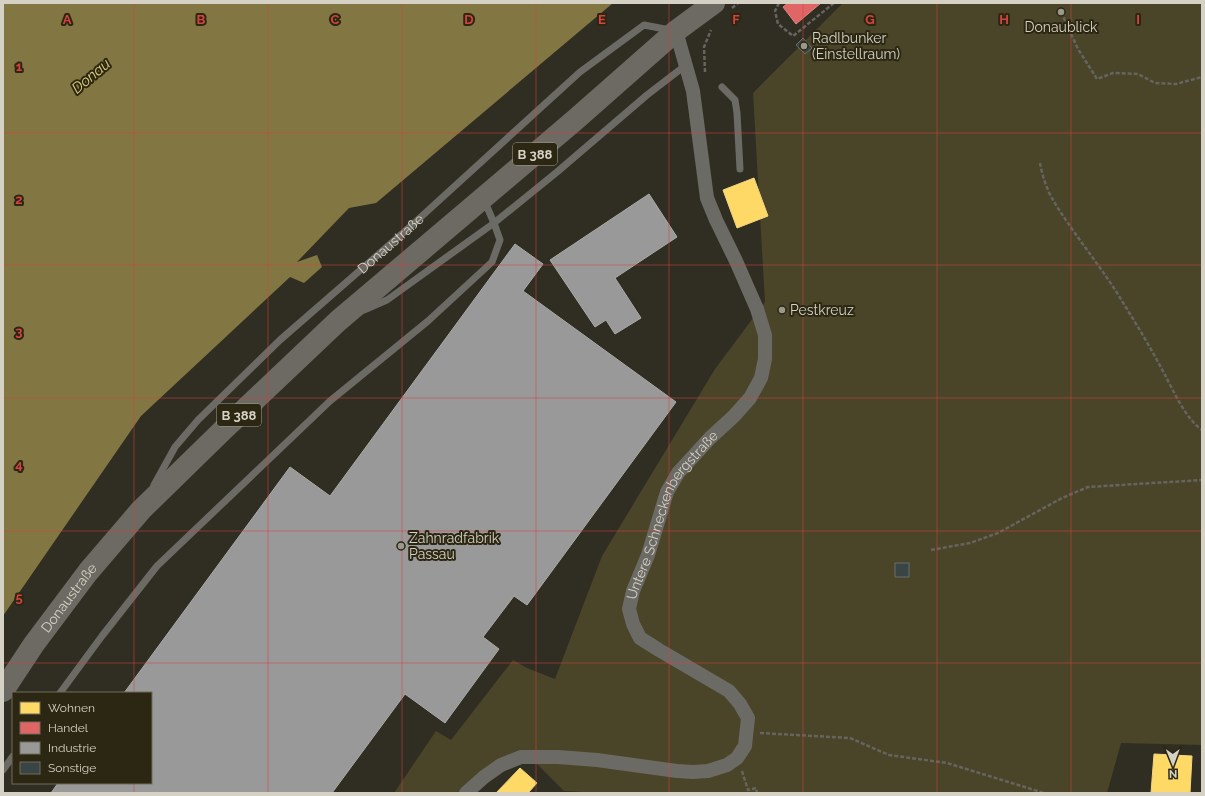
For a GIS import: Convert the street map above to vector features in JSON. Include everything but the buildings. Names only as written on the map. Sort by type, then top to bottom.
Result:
[{"type":"main road","name":"Donaustraße","points":[[3,691],[34,644],[88,572],[141,510],[223,430],[338,321],[575,120],[676,31],[721,7]]},
{"type":"street","name":"Untere Schneckenbergstraße","points":[[676,31],[693,91],[707,198],[757,310],[765,335],[765,359],[761,378],[750,398],[681,469],[667,492],[648,555],[633,591],[630,609],[633,624],[640,638],[729,691],[740,704],[748,718],[745,746],[737,758]]},
{"type":"street","points":[[466,793],[484,777],[501,765],[521,758],[558,757],[597,760],[693,772],[708,771],[727,765],[737,758]]},
{"type":"lane","name":"Donaustraße","points":[[141,510],[175,447],[198,420],[280,340],[411,226],[580,72],[644,25],[676,31]]},
{"type":"lane","points":[[338,321],[387,300],[494,223],[686,65]]},
{"type":"lane","points":[[722,87],[735,100],[740,169]]},
{"type":"lane","points":[[61,692],[102,636],[157,566],[330,400],[428,322],[492,262],[500,240],[483,198]]},
{"type":"lane","points":[[3,770],[12,757]]},
{"type":"path","points":[[721,7],[738,3]]},
{"type":"path","points":[[779,3],[775,11],[778,24],[793,36],[834,3]]},
{"type":"path","points":[[1061,12],[1078,49],[1097,79],[1113,73],[1138,74],[1155,83],[1176,84],[1202,77]]},
{"type":"path","points":[[706,77],[704,68],[704,47],[713,26]]},
{"type":"path","points":[[1040,163],[1052,199],[1122,301],[1165,374],[1178,400],[1197,426],[1202,430]]},
{"type":"path","points":[[931,550],[970,543],[998,533],[1062,498],[1088,487],[1202,480]]},
{"type":"path","points":[[747,732],[850,738],[889,755],[947,763],[1044,793]]},
{"type":"path","points":[[737,758],[748,790],[756,788],[757,793]]},
{"type":"shaded area","points":[[843,3],[1202,3],[1202,745],[1121,743],[1107,793],[604,793],[564,791],[526,753],[479,774],[459,793],[394,793],[436,731],[451,740],[513,660],[527,668],[555,679],[602,556],[715,369],[765,302],[753,93]]},
{"type":"water","name":"Donau","points":[[3,3],[613,3],[376,203],[349,208],[297,262],[317,255],[322,267],[304,283],[290,277],[141,416],[3,616]]},
{"type":"place","name":"Donaublick","points":[[1061,12]]},
{"type":"place","name":"Radlbunker (Einstellraum)","points":[[804,46]]},
{"type":"place","name":"Pestkreuz","points":[[782,310]]},
{"type":"place","name":"Zahnradfabrik Passau","points":[[401,546]]}]
